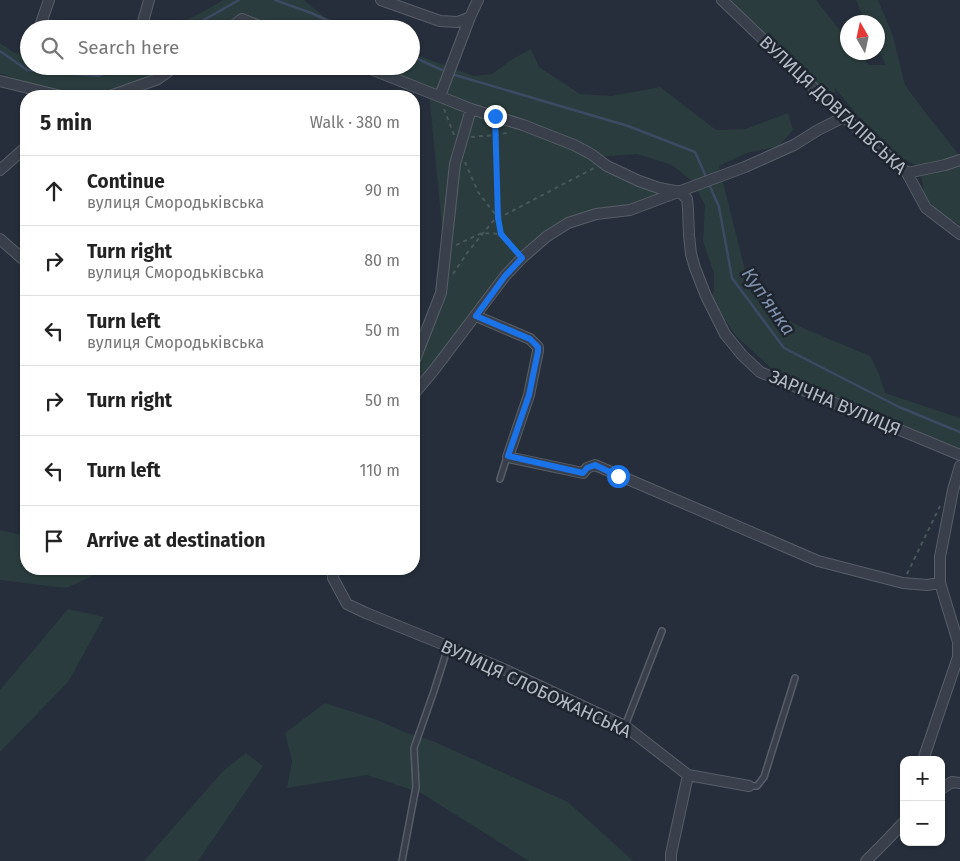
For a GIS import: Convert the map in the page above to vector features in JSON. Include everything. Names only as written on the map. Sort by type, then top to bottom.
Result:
[{"type":"street","points":[[42,20],[49,0]]},
{"type":"street","points":[[143,20],[149,0]]},
{"type":"street","points":[[381,0],[440,21],[458,22],[470,16]]},
{"type":"street","points":[[440,96],[470,16],[478,0]]},
{"type":"street","name":"ВУЛИЦЯ ДОВГАЛІВСЬКА","points":[[722,0],[844,117],[907,174],[926,208],[960,234]]},
{"type":"street","points":[[127,90],[158,79],[164,75]]},
{"type":"street","points":[[385,75],[471,109],[523,125],[574,145],[603,163],[639,181],[658,188],[680,192]]},
{"type":"street","points":[[0,81],[37,90]]},
{"type":"street","points":[[420,347],[441,293],[455,164],[471,109]]},
{"type":"street","points":[[420,387],[505,276],[546,237],[568,223],[596,214],[630,210],[714,179],[794,145],[844,117]]},
{"type":"street","points":[[0,170],[20,152]]},
{"type":"street","points":[[907,174],[960,160]]},
{"type":"street","name":"ЗАРІЧНА ВУЛИЦЯ","points":[[680,192],[687,199],[688,234],[691,254],[706,296],[725,334],[742,355],[760,372],[960,455]]},
{"type":"street","points":[[0,239],[20,257]]},
{"type":"street","points":[[476,316],[530,339],[538,347],[529,395],[508,456],[583,473],[587,468],[595,465],[818,561],[903,583],[927,585],[940,583]]},
{"type":"street","points":[[923,756],[958,657],[958,642],[940,583],[940,557],[953,490],[960,466]]},
{"type":"street","name":"ВУЛИЦЯ СЛОБОЖАНСЬКА","points":[[333,575],[347,604],[366,614],[499,667],[625,726],[688,775],[748,786]]},
{"type":"street","points":[[671,861],[688,775]]},
{"type":"street","points":[[945,786],[952,782],[960,783]]},
{"type":"street","points":[[866,861],[900,826]]},
{"type":"lane","points":[[500,479],[508,456]]},
{"type":"lane","points":[[625,726],[662,631]]},
{"type":"lane","points":[[402,861],[416,787],[414,748],[448,647]]},
{"type":"lane","points":[[748,786],[757,786],[764,777],[795,678]]},
{"type":"path","points":[[495,116],[498,218],[501,234],[522,258]]},
{"type":"path","points":[[462,138],[511,132]]},
{"type":"path","points":[[451,277],[467,253],[493,221],[603,163]]},
{"type":"path","points":[[446,249],[482,234],[501,234]]},
{"type":"path","points":[[903,583],[940,506]]},
{"type":"shaded area","points":[[223,0],[304,0],[328,20],[187,20]]},
{"type":"shaded area","points":[[725,0],[816,0],[840,30],[840,60],[865,60],[869,65],[886,65],[884,60],[885,17],[893,36],[905,85],[960,156],[960,225],[939,211],[926,197],[919,167],[902,158],[858,116],[834,87],[836,94],[819,88]]},
{"type":"shaded area","points":[[856,0],[878,0],[884,15],[862,15]]},
{"type":"shaded area","points":[[0,43],[20,54],[20,75],[158,75],[127,90],[45,90],[0,73]]},
{"type":"shaded area","points":[[531,49],[539,67],[580,94],[611,96],[660,87],[716,130],[745,129],[788,113],[793,130],[779,146],[747,153],[719,166],[745,270],[768,310],[803,328],[870,356],[879,374],[885,393],[960,418],[960,456],[771,368],[736,336],[711,299],[714,290],[714,274],[703,241],[705,205],[692,181],[672,165],[637,154],[597,157],[621,173],[680,192],[581,218],[522,258],[420,385],[420,344],[439,297],[444,268],[429,93],[385,75],[420,75],[420,56],[474,76],[492,74],[511,60]]},
{"type":"shaded area","points":[[0,530],[20,535],[20,575],[93,576],[66,588],[0,580]]},
{"type":"shaded area","points":[[68,609],[104,617],[68,682],[0,752],[0,690]]},
{"type":"shaded area","points":[[325,703],[375,719],[404,732],[435,742],[568,802],[633,861],[529,861],[421,793],[367,775],[287,788],[292,761],[285,733]]},
{"type":"shaded area","points":[[246,753],[263,766],[198,861],[144,861],[224,770]]},
{"type":"waterway","name":"Куп'янка","points":[[204,20],[239,0]]},
{"type":"waterway","name":"Куп'янка","points":[[275,0],[327,20]]},
{"type":"waterway","name":"Куп'янка","points":[[0,51],[20,65]]},
{"type":"waterway","name":"Куп'янка","points":[[420,60],[442,70]]},
{"type":"waterway","name":"Куп'янка","points":[[87,75],[101,75]]},
{"type":"waterway","name":"Куп'янка","points":[[455,75],[628,126],[695,152],[707,179]]},
{"type":"waterway","name":"Куп'янка","points":[[709,184],[719,207],[732,278],[784,348],[899,407],[960,432]]},
{"type":"route","points":[[495,116],[498,218],[501,234],[522,258],[505,276],[476,316],[530,339],[538,347],[529,395],[508,456],[583,473],[587,468],[595,465],[618,476]]}]
